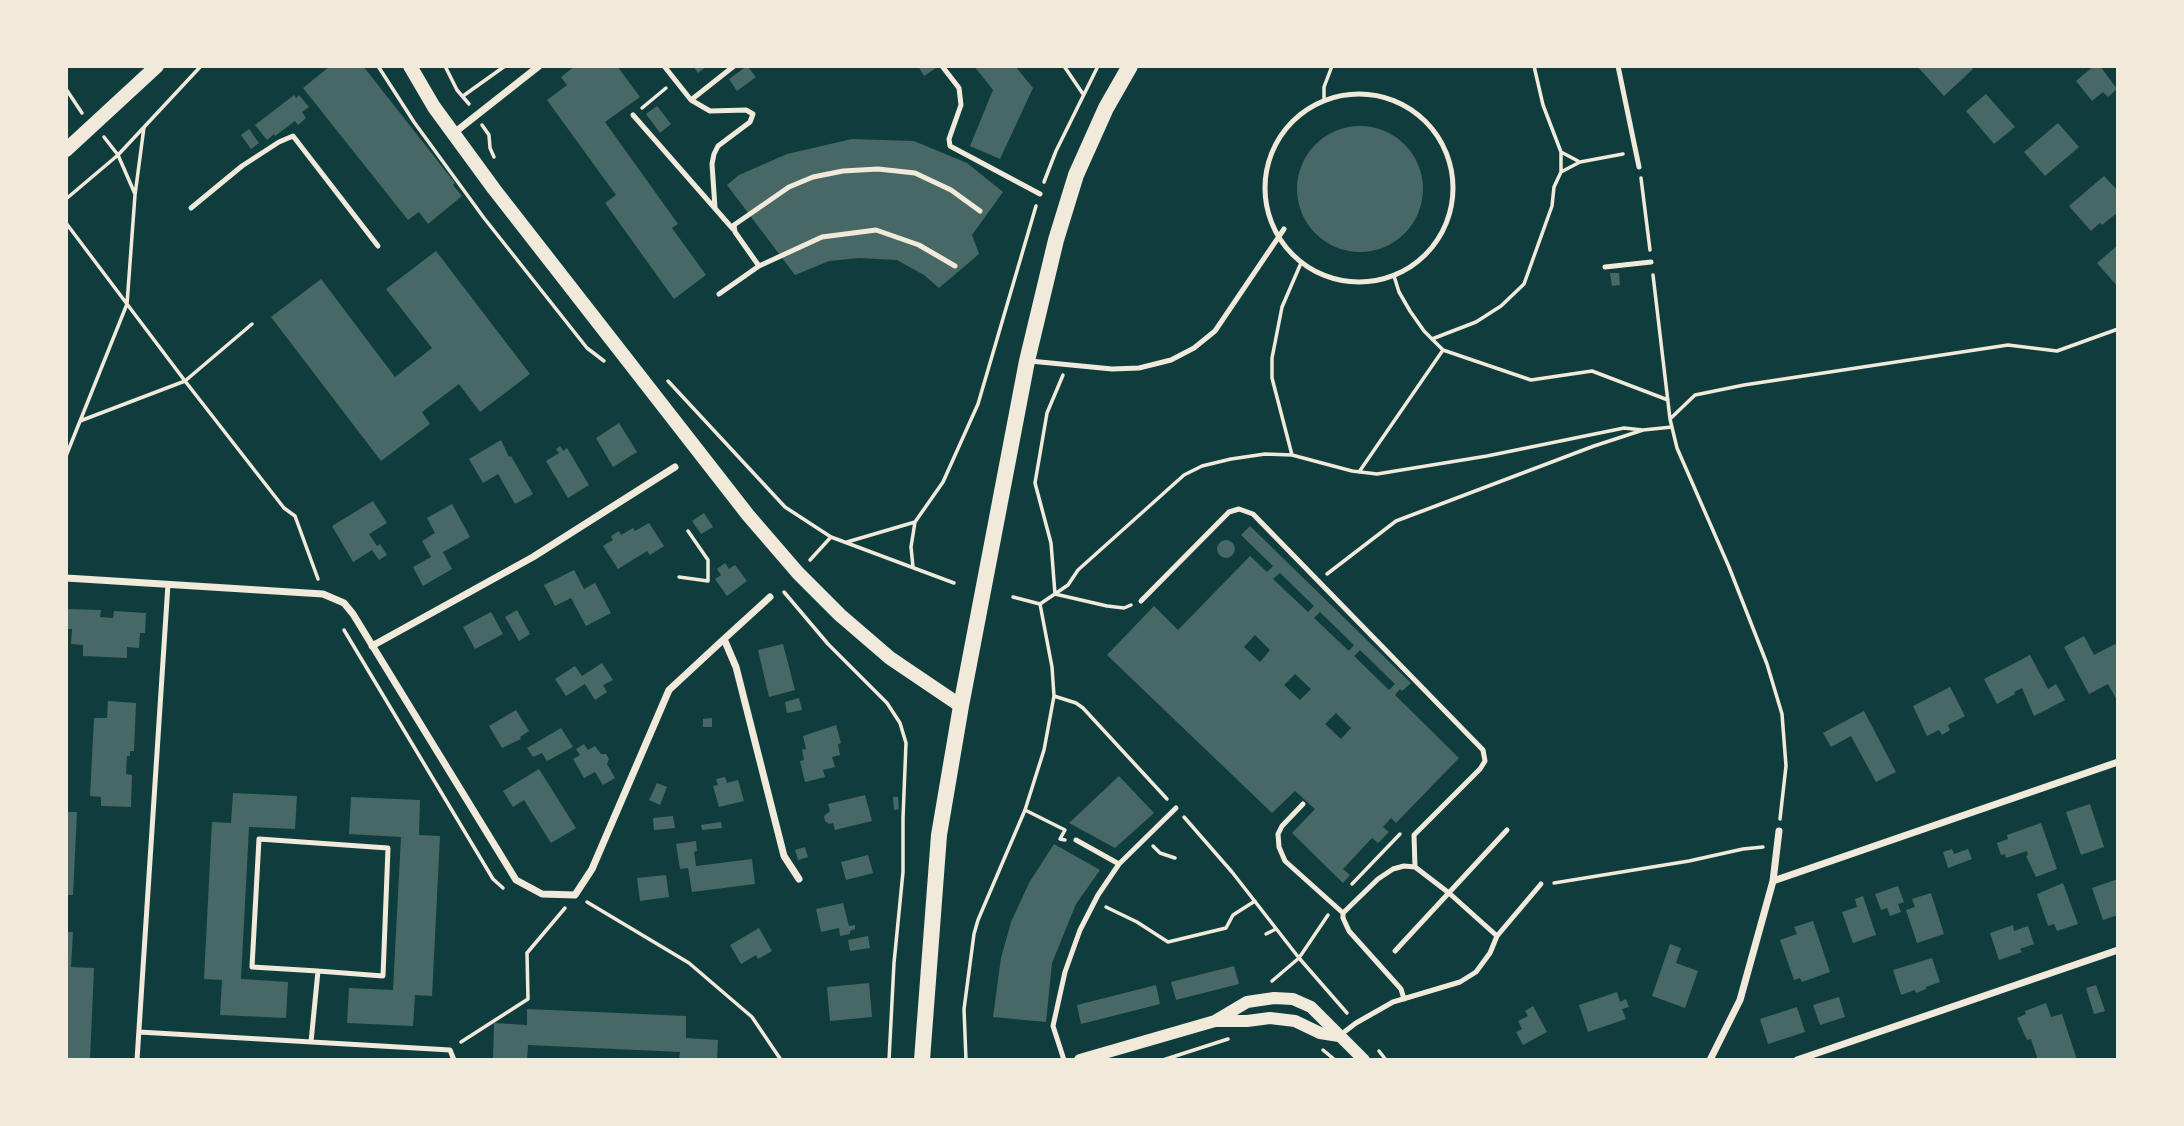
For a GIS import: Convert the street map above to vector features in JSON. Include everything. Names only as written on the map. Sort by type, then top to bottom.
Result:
[{"type":"main road","points":[[66,150],[158,66]]},
{"type":"main road","points":[[410,66],[434,107],[494,189],[748,515],[797,573],[890,658],[961,706]]},
{"type":"main road","points":[[922,1059],[939,835],[1027,361],[1056,240],[1076,175],[1106,108],[1130,66]]},
{"type":"street","points":[[454,133],[539,66]]},
{"type":"street","points":[[372,646],[533,557],[675,467]]},
{"type":"street","points":[[66,579],[323,594],[344,603],[516,880],[542,894],[575,895],[592,869],[670,690],[770,597]]},
{"type":"street","points":[[724,639],[736,667],[785,856],[799,879]]},
{"type":"street","points":[[1773,881],[2118,762]]},
{"type":"street","points":[[1710,1059],[1740,1000],[1773,881],[1779,831]]},
{"type":"street","points":[[1797,1059],[2118,950]]},
{"type":"street","points":[[1080,1059],[1215,1021],[1247,1002],[1274,998],[1293,999],[1311,1007],[1364,1059]]},
{"type":"street","points":[[1215,1021],[1270,1018],[1295,1021],[1320,1033],[1339,1036]]},
{"type":"lane","points":[[664,66],[691,100],[710,111],[747,110],[752,114],[750,122],[718,146],[714,154],[712,164],[715,208]]},
{"type":"lane","points":[[691,100],[734,66]]},
{"type":"lane","points":[[942,66],[958,88],[961,105],[948,139],[950,146],[1040,194]]},
{"type":"lane","points":[[1618,66],[1639,167]]},
{"type":"lane","points":[[1353,94],[1382,97],[1409,108],[1432,128],[1447,153],[1453,182],[1451,212],[1439,239],[1419,261],[1394,276],[1362,283],[1330,278],[1301,263],[1278,237],[1268,213],[1265,186],[1269,159],[1281,134],[1300,115],[1324,101],[1353,94]]},
{"type":"lane","points":[[633,116],[733,229],[759,266]]},
{"type":"lane","points":[[191,208],[242,166],[293,136],[378,246]]},
{"type":"lane","points":[[733,229],[737,222],[789,187],[813,177],[843,171],[878,169],[915,173],[951,190],[980,211]]},
{"type":"lane","points":[[1027,361],[1112,369],[1139,368],[1171,360],[1194,348],[1215,331],[1284,229]]},
{"type":"lane","points":[[719,293],[759,266],[822,237],[876,230],[919,245],[955,266]]},
{"type":"lane","points":[[1605,267],[1651,262]]},
{"type":"lane","points":[[1141,601],[1229,512],[1239,509],[1253,514],[1483,750],[1485,761],[1480,769],[1414,835],[1415,867]]},
{"type":"lane","points":[[137,1059],[168,584]]},
{"type":"lane","points":[[1303,804],[1278,834],[1279,847],[1285,861],[1343,913],[1349,931],[1401,989],[1404,999]]},
{"type":"lane","points":[[1064,1059],[1053,1026],[1065,972],[1080,930],[1119,864],[1176,808]]},
{"type":"lane","points":[[1395,951],[1507,830]]},
{"type":"lane","points":[[259,839],[388,848],[383,976],[318,971],[252,967],[259,839]]},
{"type":"lane","points":[[1076,840],[1119,864]]},
{"type":"lane","points":[[1343,913],[1378,879],[1393,869],[1415,867],[1497,936]]},
{"type":"lane","points":[[1339,1036],[1393,1002],[1460,982],[1476,972],[1490,953],[1497,936],[1541,884]]},
{"type":"lane","points":[[311,1042],[318,971]]},
{"type":"lane","points":[[139,1032],[450,1050],[454,1059]]},
{"type":"path","points":[[66,199],[118,155],[201,66]]},
{"type":"path","points":[[378,66],[414,122],[484,218],[587,348],[611,367]]},
{"type":"path","points":[[445,66],[457,90],[489,135],[495,160]]},
{"type":"path","points":[[463,96],[505,66]]},
{"type":"path","points":[[1065,66],[1083,94]]},
{"type":"path","points":[[913,567],[911,547],[915,522],[943,482],[978,404],[1040,194],[1056,151],[1098,66]]},
{"type":"path","points":[[1324,101],[1324,87],[1332,66]]},
{"type":"path","points":[[1432,339],[1476,321],[1501,306],[1524,284],[1552,206],[1554,187],[1561,172],[1561,152],[1543,104],[1534,66]]},
{"type":"path","points":[[633,116],[675,80]]},
{"type":"path","points":[[66,89],[76,108],[95,125],[118,155],[135,195]]},
{"type":"path","points":[[66,456],[127,304],[135,195],[144,128]]},
{"type":"path","points":[[1561,172],[1580,162],[1636,151]]},
{"type":"path","points":[[1561,152],[1580,162]]},
{"type":"path","points":[[1639,167],[1672,427],[1678,448],[1758,640],[1780,706],[1785,734],[1786,766],[1779,831]]},
{"type":"path","points":[[66,223],[284,508],[295,516],[323,594]]},
{"type":"path","points":[[1292,454],[1272,377],[1272,358],[1282,307],[1301,263]]},
{"type":"path","points":[[1394,276],[1399,292],[1410,311],[1443,350],[1531,380],[1592,371],[1668,400]]},
{"type":"path","points":[[80,421],[185,381],[252,324]]},
{"type":"path","points":[[1670,419],[1695,395],[1744,385],[2008,345],[2057,351],[2118,329]]},
{"type":"path","points":[[1358,472],[1443,350]]},
{"type":"path","points":[[1055,594],[1051,542],[1035,483],[1047,413],[1066,365]]},
{"type":"path","points":[[667,379],[785,507],[831,537],[954,583]]},
{"type":"path","points":[[1013,597],[1040,604],[1068,586],[1078,570],[1184,475],[1202,466],[1231,458],[1292,454],[1358,472],[1388,472],[1488,456],[1611,430],[1672,427]]},
{"type":"path","points":[[1318,581],[1396,521],[1643,430]]},
{"type":"path","points":[[847,542],[915,522]]},
{"type":"path","points":[[679,577],[708,581],[708,560],[688,530]]},
{"type":"path","points":[[780,588],[828,644],[887,703],[900,723],[906,743],[902,818],[903,872],[894,963],[889,1059]]},
{"type":"path","points":[[1055,594],[1116,608],[1124,608],[1141,601]]},
{"type":"path","points":[[966,1059],[964,1009],[974,934],[1025,810],[1044,750],[1054,696],[1052,667],[1040,604]]},
{"type":"path","points":[[1025,810],[1065,830],[1060,839],[1064,842],[1066,838]]},
{"type":"path","points":[[1145,839],[1160,853],[1175,858]]},
{"type":"path","points":[[1541,884],[1574,882],[1743,849],[1777,847]]},
{"type":"path","points":[[450,1050],[528,999],[527,953],[575,895],[689,963],[752,1017],[781,1059]]},
{"type":"path","points":[[1095,901],[1137,922],[1168,942],[1226,928],[1233,915],[1255,901]]},
{"type":"path","points":[[1266,934],[1277,929]]},
{"type":"path","points":[[1299,958],[1356,1023]]},
{"type":"path","points":[[1163,1059],[1236,1037]]},
{"type":"path","points":[[1313,1042],[1335,1059]]},
{"type":"path","points":[[1375,1046],[1386,1059]]},
{"type":"building","points":[[330,66],[363,66],[455,183],[453,185],[462,196],[428,224],[419,212],[408,220],[303,88]]},
{"type":"building","points":[[575,66],[617,66],[640,97],[605,122],[678,224],[672,228],[706,275],[674,299],[605,203],[616,195],[547,100],[567,85],[561,77]]},
{"type":"building","points":[[693,66],[707,66],[698,73]]},
{"type":"building","points":[[747,66],[756,77],[737,91],[729,79]]},
{"type":"building","points":[[918,66],[934,66],[936,68],[924,76]]},
{"type":"building","points":[[974,66],[1015,66],[1033,88],[1000,159],[970,146],[993,90]]},
{"type":"building","points":[[1917,66],[1970,66],[1973,69],[1944,96]]},
{"type":"building","points":[[2094,66],[2100,66],[2117,89],[2108,97],[2103,92],[2092,101],[2076,81]]},
{"type":"building","points":[[1986,94],[2015,127],[1994,144],[1966,111]]},
{"type":"building","points":[[294,95],[296,98],[299,95],[309,107],[302,112],[306,118],[298,125],[295,121],[267,140],[255,125]]},
{"type":"building","points":[[657,106],[671,124],[660,133],[646,114]]},
{"type":"building","points":[[2058,123],[2079,147],[2045,176],[2024,152]]},
{"type":"building","points":[[1360,126],[1384,131],[1405,144],[1418,165],[1423,189],[1418,213],[1405,234],[1384,247],[1360,252],[1336,247],[1315,234],[1302,213],[1297,189],[1302,165],[1315,144],[1336,131]]},
{"type":"building","points":[[249,129],[259,143],[251,149],[241,135]]},
{"type":"building","points":[[852,139],[914,141],[967,163],[1003,192],[972,235],[979,254],[939,288],[924,275],[897,260],[859,258],[829,261],[795,275],[727,185],[739,175],[787,154]]},
{"type":"building","points":[[2104,176],[2118,191],[2118,212],[2091,231],[2069,206]]},
{"type":"building","points":[[2118,245],[2118,287],[2097,263]]},
{"type":"building","points":[[436,251],[530,374],[480,412],[459,384],[422,412],[430,424],[381,461],[271,317],[321,279],[395,377],[432,348],[386,289]]},
{"type":"building","points":[[1610,273],[1619,273],[1620,285],[1612,286]]},
{"type":"building","points":[[619,423],[637,452],[613,467],[596,438]]},
{"type":"building","points":[[501,440],[533,494],[515,504],[498,474],[483,483],[469,459]]},
{"type":"building","points":[[560,446],[563,451],[567,448],[589,485],[568,498],[546,461],[559,453],[556,449]]},
{"type":"building","points":[[373,501],[387,523],[369,534],[387,555],[379,560],[372,550],[353,562],[332,526]]},
{"type":"building","points":[[452,504],[470,537],[443,552],[452,569],[423,586],[413,567],[431,557],[422,541],[435,533],[427,518]]},
{"type":"building","points":[[704,513],[713,527],[701,534],[692,521]]},
{"type":"building","points":[[649,523],[664,546],[650,555],[647,551],[618,569],[603,546],[613,540],[611,536],[619,531],[621,535]]},
{"type":"building","points":[[1250,526],[1411,683],[1395,695],[1459,758],[1396,823],[1391,818],[1383,827],[1389,832],[1378,843],[1372,838],[1343,869],[1350,875],[1343,883],[1292,833],[1315,809],[1295,791],[1272,813],[1107,655],[1154,606],[1178,630],[1250,556],[1267,572],[1273,566],[1241,535]],"holes":[[[1280,573],[1314,606],[1308,612],[1273,579]],[[1320,612],[1354,645],[1349,651],[1314,618]],[[1255,635],[1270,650],[1260,662],[1244,647]],[[1360,650],[1395,684],[1389,690],[1354,656]],[[1295,674],[1311,689],[1300,700],[1284,685]],[[1336,713],[1351,728],[1341,739],[1325,724]]]},
{"type":"building","points":[[1226,540],[1232,543],[1235,549],[1232,555],[1226,558],[1220,555],[1217,549],[1220,543]]},
{"type":"building","points":[[725,563],[729,569],[735,565],[747,581],[727,596],[715,579],[721,575],[717,569]]},
{"type":"building","points":[[574,570],[584,589],[595,583],[611,613],[586,626],[571,598],[555,606],[544,585]]},
{"type":"building","points":[[68,609],[101,610],[100,617],[113,618],[114,611],[146,613],[145,633],[140,633],[139,648],[127,647],[127,658],[83,656],[83,645],[71,644],[72,629],[67,629]]},
{"type":"building","points":[[517,610],[530,634],[519,641],[505,617]]},
{"type":"building","points":[[491,612],[503,634],[475,649],[463,627]]},
{"type":"building","points":[[2084,636],[2094,655],[2115,644],[2118,650],[2118,702],[2108,684],[2089,694],[2064,647]]},
{"type":"building","points":[[783,644],[795,690],[769,697],[758,650]]},
{"type":"building","points":[[2030,655],[2048,689],[2056,684],[2065,700],[2034,716],[2022,688],[1997,704],[1984,679]]},
{"type":"building","points":[[602,663],[613,680],[603,685],[607,692],[595,700],[585,684],[566,696],[555,679],[575,666],[582,676]]},
{"type":"building","points":[[1950,687],[1965,716],[1948,725],[1950,730],[1942,735],[1939,730],[1927,736],[1913,706]]},
{"type":"building","points":[[799,698],[802,710],[787,713],[785,702]]},
{"type":"building","points":[[108,701],[136,703],[134,751],[130,751],[130,756],[127,756],[126,774],[132,775],[131,807],[101,806],[101,797],[90,796],[94,718],[107,718]]},
{"type":"building","points":[[516,710],[529,731],[520,737],[521,739],[502,748],[489,726]]},
{"type":"building","points":[[1864,711],[1896,772],[1876,782],[1851,736],[1831,747],[1823,733]]},
{"type":"building","points":[[712,718],[712,727],[703,727],[703,719]]},
{"type":"building","points":[[836,725],[841,743],[838,744],[840,755],[832,757],[835,767],[823,770],[825,777],[805,782],[800,761],[804,760],[802,750],[806,749],[803,736]]},
{"type":"building","points":[[561,728],[573,747],[547,761],[542,753],[533,757],[527,748]]},
{"type":"building","points":[[584,744],[588,750],[595,746],[601,754],[606,754],[609,759],[607,764],[615,778],[603,785],[595,772],[584,778],[573,759],[580,755],[576,749]]},
{"type":"building","points":[[539,769],[576,828],[551,843],[524,800],[513,807],[503,791]]},
{"type":"building","points":[[1119,776],[1154,813],[1115,848],[1069,823]]},
{"type":"building","points":[[725,777],[727,783],[738,780],[744,801],[719,807],[713,786],[718,785],[716,779]]},
{"type":"building","points":[[657,783],[667,787],[660,805],[649,800]]},
{"type":"building","points":[[233,793],[297,796],[295,829],[249,827],[241,979],[288,982],[286,1018],[220,1015],[222,980],[204,979],[212,822],[231,823]]},
{"type":"building","points":[[865,795],[872,821],[835,830],[833,823],[825,821],[824,816],[830,811],[828,804]]},
{"type":"building","points":[[351,797],[420,800],[419,835],[440,836],[432,996],[415,995],[413,1026],[347,1023],[349,988],[393,990],[401,837],[349,834]]},
{"type":"building","points":[[893,797],[898,797],[899,809],[894,810]]},
{"type":"building","points":[[2090,804],[2104,847],[2081,855],[2066,812]]},
{"type":"building","points":[[66,812],[77,812],[73,895],[66,895]]},
{"type":"building","points":[[673,816],[675,828],[654,830],[653,818]]},
{"type":"building","points":[[721,822],[722,828],[702,830],[701,825]]},
{"type":"building","points":[[2041,823],[2057,869],[2036,877],[2026,856],[2027,851],[2006,858],[2005,854],[2001,855],[1997,843],[2008,839],[2007,835]]},
{"type":"building","points":[[696,841],[696,866],[752,859],[755,884],[692,892],[688,868],[680,869],[676,844]]},
{"type":"building","points":[[1054,844],[1100,870],[1076,904],[1052,963],[1046,1022],[993,1017],[1001,958],[1011,922],[1029,883]]},
{"type":"building","points":[[805,847],[808,857],[798,860],[795,850]]},
{"type":"building","points":[[1952,849],[1954,854],[1968,849],[1972,859],[1948,868],[1943,852]]},
{"type":"building","points":[[868,855],[873,873],[846,880],[841,862]]},
{"type":"building","points":[[666,875],[669,897],[640,901],[637,878]]},
{"type":"building","points":[[2118,879],[2118,915],[2103,920],[2092,888]]},
{"type":"building","points":[[2063,883],[2078,924],[2057,931],[2054,924],[2048,926],[2037,894]]},
{"type":"building","points":[[1898,886],[1904,902],[1898,904],[1901,912],[1890,916],[1887,908],[1881,910],[1875,894]]},
{"type":"building","points":[[1931,893],[1944,934],[1917,943],[1906,910],[1915,907],[1912,899]]},
{"type":"building","points":[[1863,896],[1876,935],[1853,943],[1842,912],[1857,907],[1855,899]]},
{"type":"building","points":[[843,903],[849,926],[855,925],[855,929],[850,931],[850,934],[840,936],[839,928],[821,932],[816,909]]},
{"type":"building","points":[[1813,921],[1830,972],[1802,982],[1800,978],[1794,980],[1780,940],[1797,934],[1794,927]]},
{"type":"building","points":[[2013,925],[2014,931],[2028,926],[2034,944],[2020,949],[2022,952],[1999,960],[1990,933]]},
{"type":"building","points":[[759,928],[772,951],[758,959],[756,955],[741,964],[730,945]]},
{"type":"building","points":[[66,932],[73,932],[71,967],[94,968],[90,1060],[66,1060]]},
{"type":"building","points":[[868,936],[870,948],[850,951],[848,940]]},
{"type":"building","points":[[1670,944],[1681,948],[1676,963],[1698,971],[1685,1008],[1652,996]]},
{"type":"building","points":[[1932,958],[1940,982],[1916,993],[1915,990],[1901,995],[1893,970]]},
{"type":"building","points":[[1234,966],[1239,984],[1176,1000],[1171,982]]},
{"type":"building","points":[[869,983],[872,1017],[830,1021],[827,987]]},
{"type":"building","points":[[1156,985],[1160,1004],[1081,1024],[1077,1005]]},
{"type":"building","points":[[2096,985],[2105,1011],[2094,1014],[2086,988]]},
{"type":"building","points":[[1617,992],[1620,1002],[1626,999],[1629,1007],[1622,1009],[1626,1019],[1588,1032],[1579,1005]]},
{"type":"building","points":[[1839,997],[1845,1017],[1820,1025],[1813,1005]]},
{"type":"building","points":[[2046,1003],[2051,1017],[2062,1014],[2077,1060],[2038,1060],[2031,1039],[2027,1040],[2017,1018],[2026,1014],[2025,1011]]},
{"type":"building","points":[[1533,1006],[1547,1032],[1523,1045],[1516,1032],[1522,1029],[1518,1021],[1528,1016],[1525,1011]]},
{"type":"building","points":[[1797,1007],[1805,1032],[1768,1044],[1760,1019]]},
{"type":"building","points":[[527,1009],[686,1016],[686,1038],[718,1040],[717,1060],[679,1060],[680,1052],[528,1045],[527,1060],[493,1060],[494,1023],[527,1025]]}]
